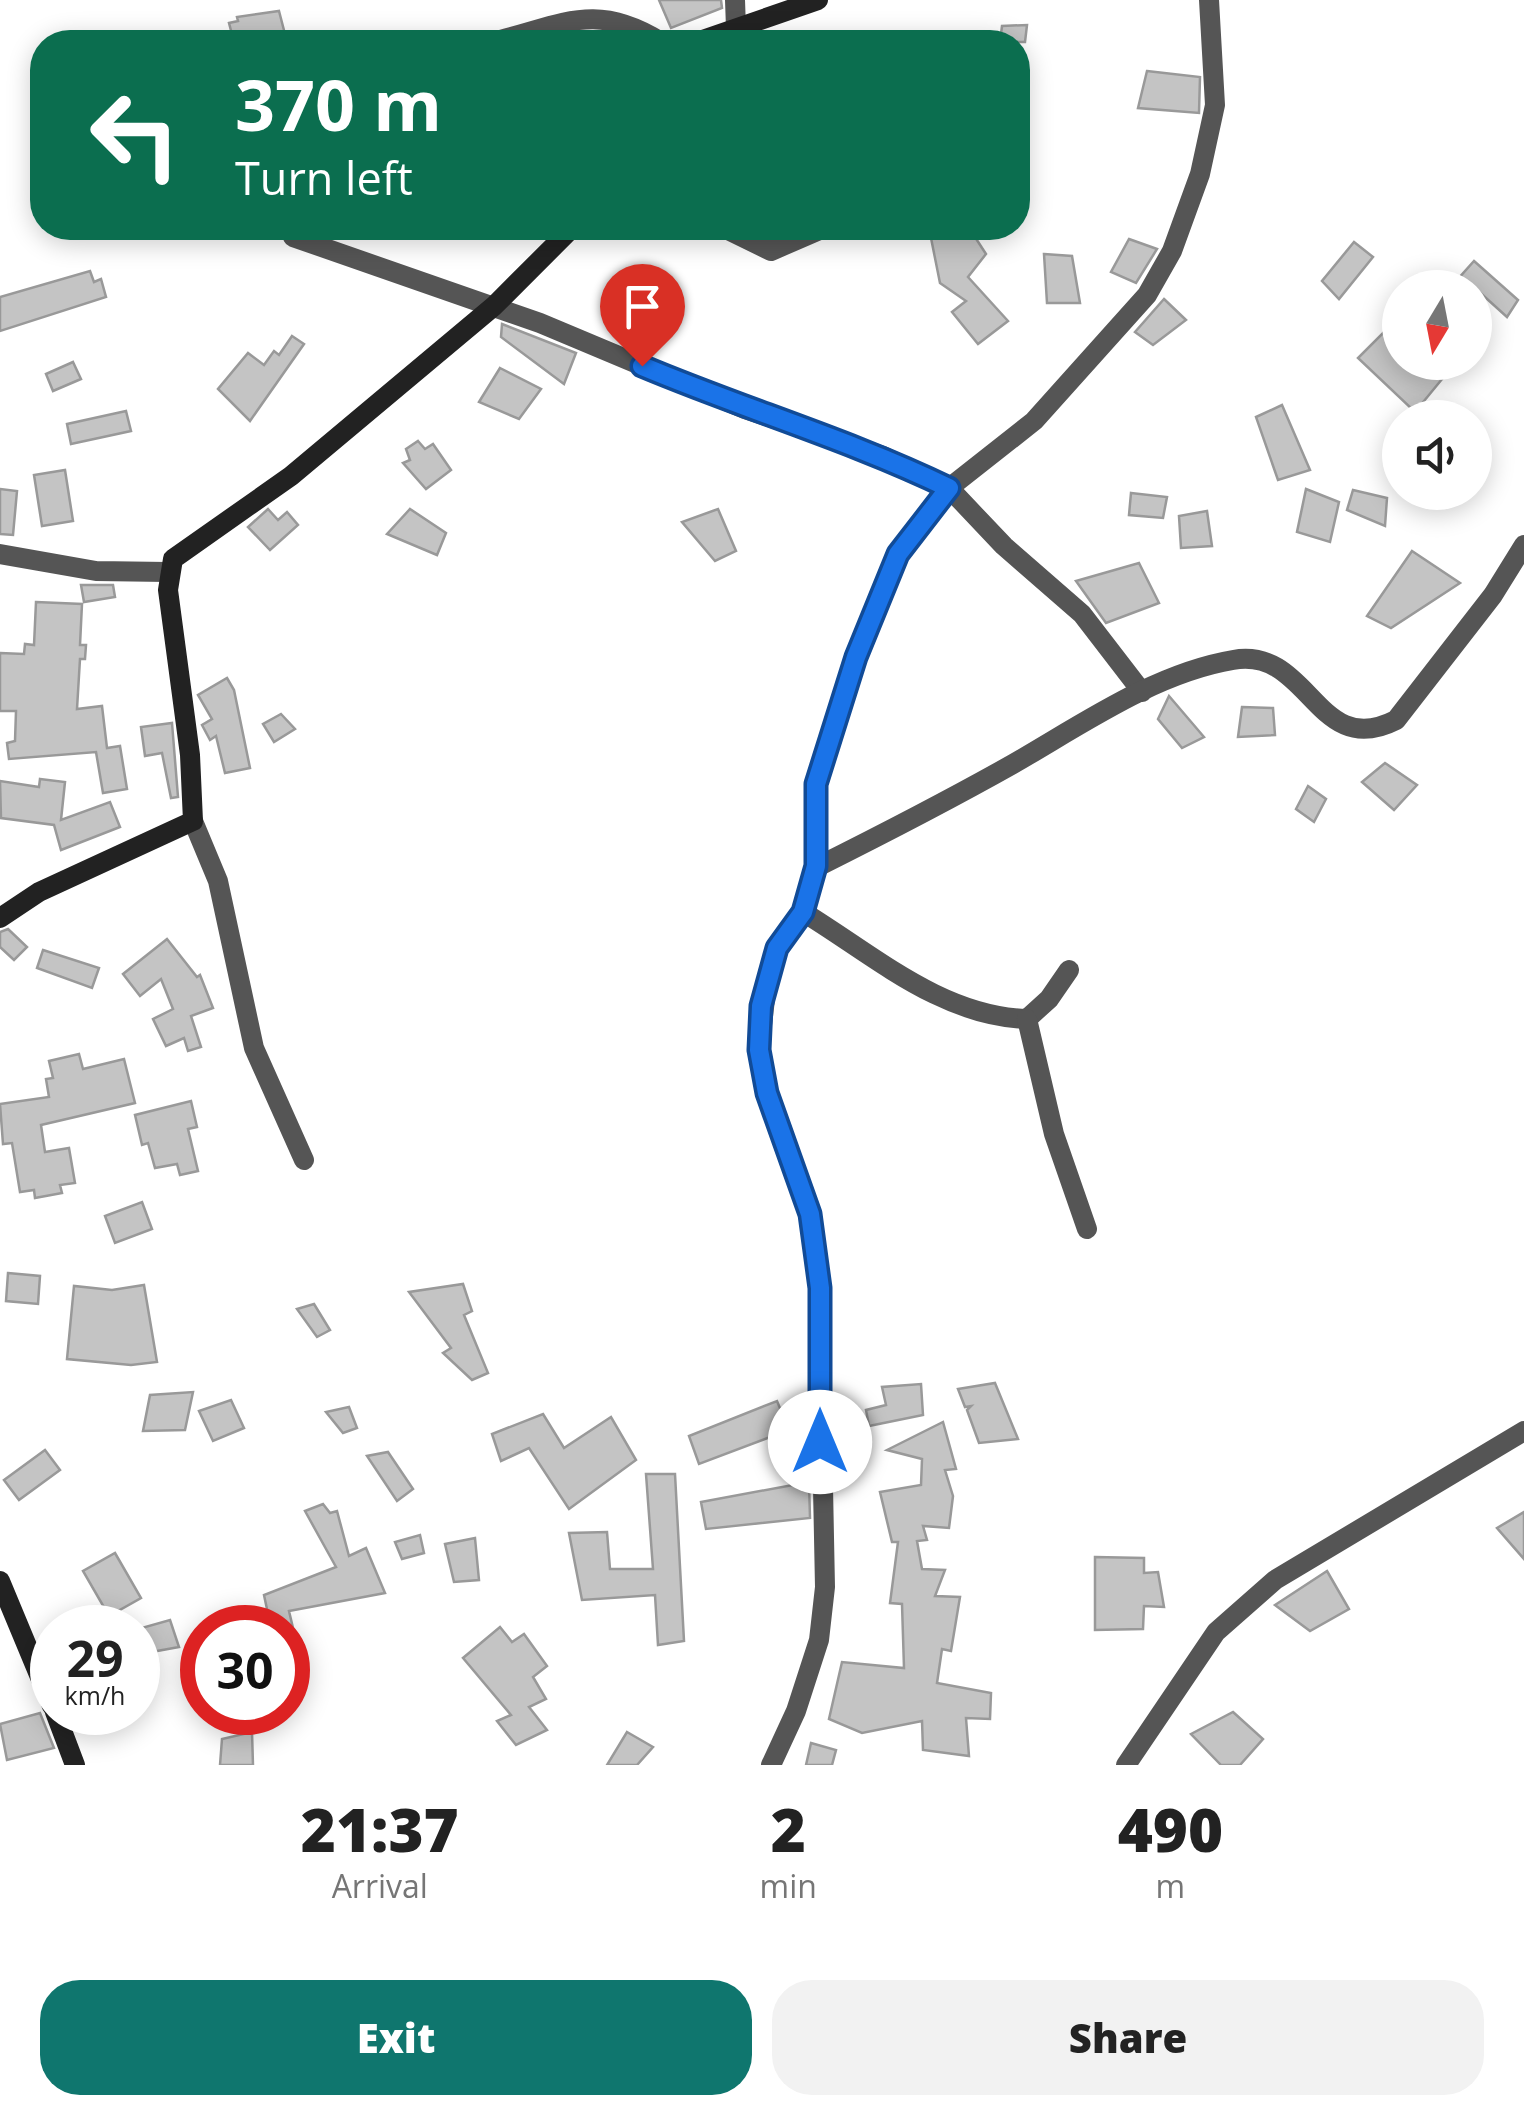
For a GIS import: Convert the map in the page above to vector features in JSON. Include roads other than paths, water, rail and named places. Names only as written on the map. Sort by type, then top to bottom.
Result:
[{"type":"street","points":[[730,30],[734,0]]},
{"type":"street","points":[[740,30],[818,0]]},
{"type":"street","points":[[770,1765],[796,1710],[819,1640],[825,1587],[820,1288],[810,1214],[767,1093],[759,1050],[768,973],[777,948],[803,912],[816,866],[816,784],[856,657],[898,554],[949,488],[1034,422],[1148,296],[1172,251],[1200,174],[1215,105],[1209,0]]},
{"type":"street","points":[[526,30],[586,15],[610,17],[643,30]]},
{"type":"street","points":[[302,240],[494,306],[745,410],[883,456],[949,488],[1004,546],[1082,614],[1142,692]]},
{"type":"street","points":[[304,1160],[254,1048],[218,881],[193,821],[190,755],[168,572],[173,560],[187,547],[291,476],[494,306],[560,240]]},
{"type":"street","points":[[749,240],[771,251],[796,240]]},
{"type":"street","points":[[816,866],[1142,692],[1202,669],[1250,658],[1272,664],[1293,678],[1333,721],[1358,732],[1378,730],[1396,720],[1493,596],[1524,545]]},
{"type":"street","points":[[0,554],[96,570],[168,572]]},
{"type":"street","points":[[0,918],[38,892],[193,821]]},
{"type":"street","points":[[803,912],[939,1000],[991,1018],[1027,1019],[1050,999],[1069,970]]},
{"type":"street","points":[[1027,1019],[1054,1134],[1087,1230]]},
{"type":"street","points":[[1126,1765],[1216,1632],[1275,1580],[1524,1431]]},
{"type":"street","points":[[0,1581],[30,1652]]},
{"type":"street","points":[[64,1735],[76,1765]]}]
